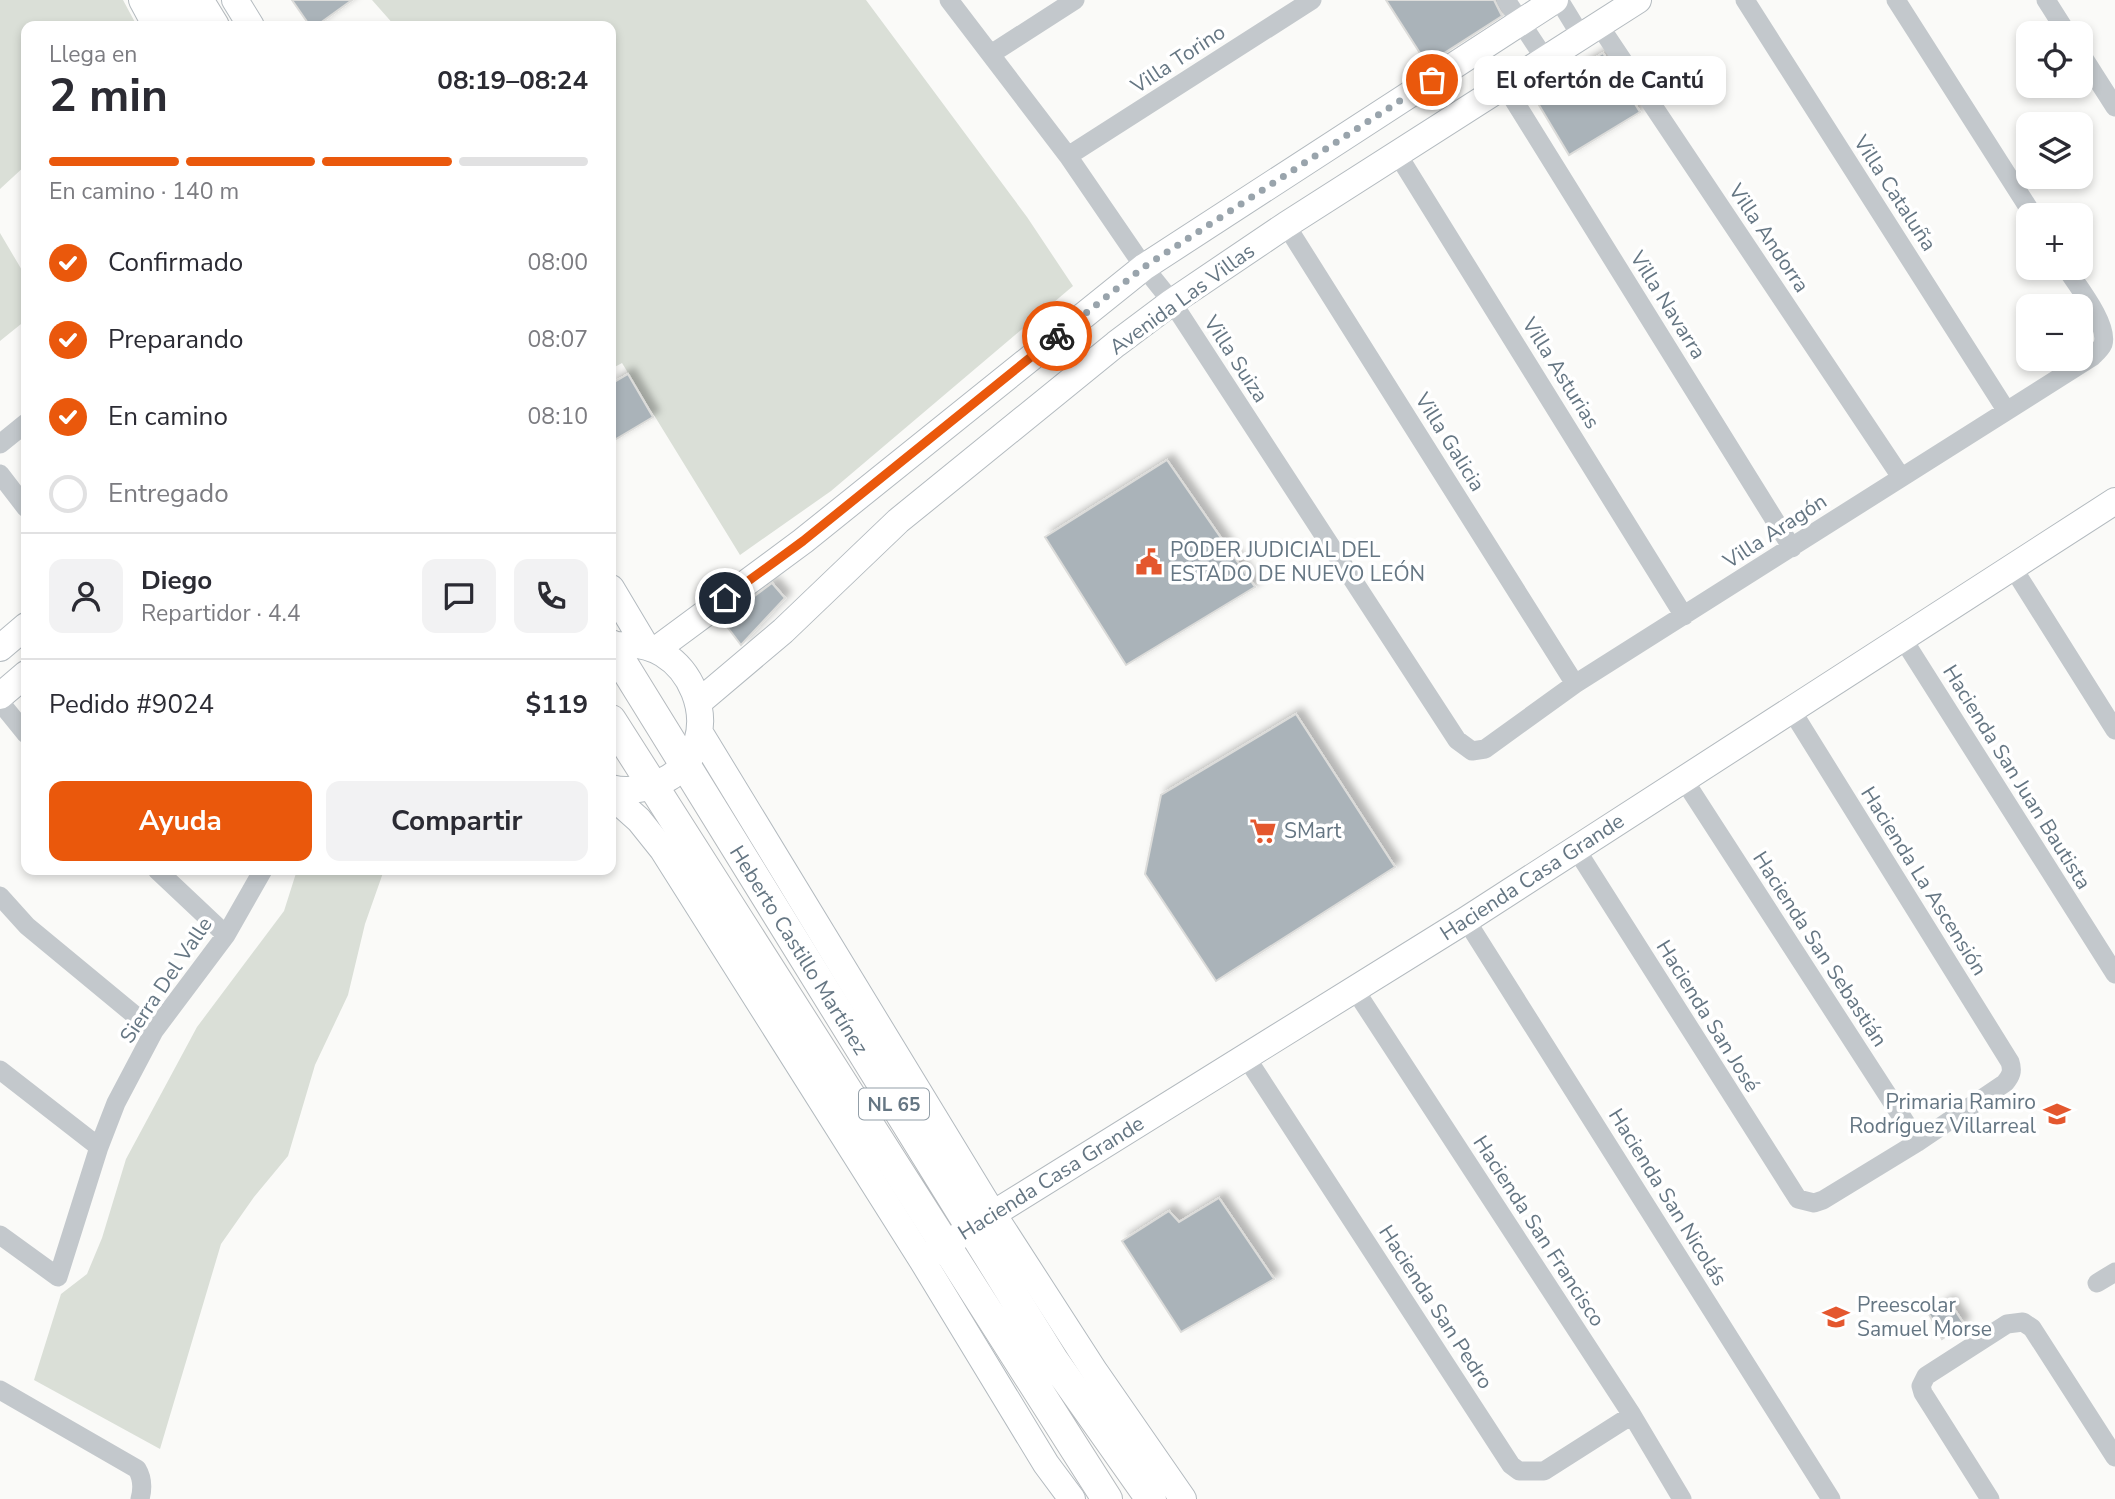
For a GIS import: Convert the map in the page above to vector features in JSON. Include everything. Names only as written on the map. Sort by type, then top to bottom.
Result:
[{"type":"main road","points":[[165,0],[179,21]]},
{"type":"main road","points":[[198,0],[211,21]]},
{"type":"main road","name":"Heberto Castillo Martínez","points":[[616,654],[684,764],[982,1221],[1088,1412],[1151,1499]]},
{"type":"main road","name":"Heberto Castillo Martínez","points":[[616,728],[933,1253],[1107,1499]]},
{"type":"street","points":[[142,0],[153,21]]},
{"type":"street","points":[[235,0],[248,21]]},
{"type":"street","name":"Villa Suiza","points":[[949,0],[1068,156],[1144,267],[1172,302],[1457,740],[1472,751]]},
{"type":"street","points":[[991,54],[1075,0]]},
{"type":"street","name":"Villa Torino","points":[[1068,156],[1312,0]]},
{"type":"street","points":[[1506,0],[1545,59]]},
{"type":"street","name":"Avenida Las Villas","points":[[651,647],[803,541],[1144,267],[1557,0]]},
{"type":"street","name":"Villa Andorra","points":[[1557,0],[1590,30],[1901,477]]},
{"type":"street","name":"Avenida Las Villas","points":[[699,702],[783,631],[898,521],[1116,344],[1172,302],[1286,225],[1638,0]]},
{"type":"street","name":"Villa Cataluña","points":[[1745,0],[2006,410]]},
{"type":"street","points":[[1896,0],[2025,203]]},
{"type":"street","points":[[2046,0],[2059,21]]},
{"type":"street","points":[[2093,73],[2115,107]]},
{"type":"street","name":"Villa Navarra","points":[[1506,86],[1792,548]]},
{"type":"street","name":"Villa Asturias","points":[[1398,155],[1684,616]]},
{"type":"street","name":"Villa Galicia","points":[[1286,225],[1574,684]]},
{"type":"street","name":"Villa Aragón","points":[[1472,751],[1485,750],[1574,684],[2092,357],[2102,346],[2104,335],[2100,322],[2074,280]]},
{"type":"street","points":[[0,444],[21,427]]},
{"type":"street","points":[[0,474],[21,501]]},
{"type":"street","name":"Hacienda Casa Grande","points":[[933,1253],[1355,990],[2115,501]]},
{"type":"street","points":[[2013,568],[2115,730]]},
{"type":"street","points":[[616,595],[651,647],[678,666],[699,702],[701,711],[700,733],[691,754],[669,778],[652,787],[635,790],[616,788]]},
{"type":"street","points":[[0,648],[21,630]]},
{"type":"street","name":"Hacienda San Juan Bautista","points":[[1903,639],[2115,974]]},
{"type":"street","points":[[616,645],[651,647]]},
{"type":"street","points":[[0,696],[21,678]]},
{"type":"street","points":[[0,702],[21,728]]},
{"type":"street","name":"Hacienda La Ascensión","points":[[1792,711],[2010,1062],[2011,1076],[2005,1083],[1918,1142]]},
{"type":"street","points":[[700,733],[982,1221],[1095,1372],[1182,1499]]},
{"type":"street","name":"Hacienda San Sebastián","points":[[1684,780],[1918,1142]]},
{"type":"street","points":[[616,799],[639,820],[663,850],[933,1253],[1046,1464],[1072,1499]]},
{"type":"street","name":"Hacienda San José","points":[[1576,849],[1798,1199],[1806,1202],[1823,1200],[1918,1142]]},
{"type":"street","points":[[162,875],[226,935]]},
{"type":"street","name":"Sierra Del Valle","points":[[0,1235],[58,1278],[99,1147],[116,1103],[154,1031],[226,935],[260,875]]},
{"type":"street","points":[[0,896],[27,926],[154,1031]]},
{"type":"street","name":"Hacienda San Nicolás","points":[[1465,920],[1831,1499]]},
{"type":"street","name":"Hacienda San Francisco","points":[[1355,990],[1632,1415],[1682,1499]]},
{"type":"street","name":"Hacienda San Pedro","points":[[1246,1057],[1511,1465],[1519,1471],[1544,1471],[1632,1415]]},
{"type":"street","points":[[0,1070],[99,1147]]},
{"type":"street","points":[[2097,1283],[2115,1272]]},
{"type":"street","points":[[1990,1499],[1921,1386],[1926,1376],[2007,1324],[2017,1321],[2032,1328],[2115,1457]]},
{"type":"street","points":[[0,1390],[136,1469],[141,1476],[140,1499]]},
{"type":"shaded area","points":[[0,0],[123,0],[134,21],[21,21],[21,170],[0,189]]},
{"type":"shaded area","points":[[372,0],[866,0],[1027,217],[1073,286],[831,491],[740,555],[622,363],[616,366],[616,21],[391,21]]},
{"type":"shaded area","points":[[0,233],[21,269],[21,324],[0,341]]},
{"type":"shaded area","points":[[295,875],[382,875],[365,924],[348,995],[315,1065],[288,1156],[254,1197],[221,1244],[160,1449],[34,1380],[61,1294],[87,1274],[102,1238],[126,1159],[197,1027],[284,911]]},
{"type":"building","points":[[292,0],[352,0],[323,21],[307,21]]},
{"type":"building","points":[[1386,0],[1494,0],[1502,16],[1427,64]]},
{"type":"building","points":[[1603,53],[1640,112],[1569,155],[1533,95]]},
{"type":"building","points":[[628,374],[653,417],[616,439],[616,381]]},
{"type":"building","name":"PODER JUDICIAL DEL ESTADO DE NUEVO LEÓN","points":[[1167,460],[1255,587],[1126,665],[1045,537]]},
{"type":"building","points":[[772,583],[785,598],[741,645],[722,620]]},
{"type":"building","name":"SMart","points":[[1296,714],[1395,867],[1216,981],[1145,874],[1161,795]]},
{"type":"building","points":[[1219,1198],[1274,1279],[1181,1332],[1122,1241],[1169,1211],[1179,1222]]},
{"type":"building","points":[[1949,1301],[1964,1324],[1942,1339],[1929,1314]]},
{"type":"way so far","points":[[1057,336],[1144,267],[1432,80]]},
{"type":"place","name":"El ofertón de Cantú","points":[[1432,80]]},
{"type":"place","name":"PODER JUDICIAL DEL ESTADO DE NUEVO LEÓN","points":[[1149,562]]},
{"type":"place","name":"SMart","points":[[1263,831]]},
{"type":"place","name":"Primaria Ramiro Rodríguez Villarreal","points":[[2057,1114]]},
{"type":"place","name":"Preescolar Samuel Morse","points":[[1836,1317]]},
{"type":"route","points":[[725,598],[803,541],[1057,336]]}]
